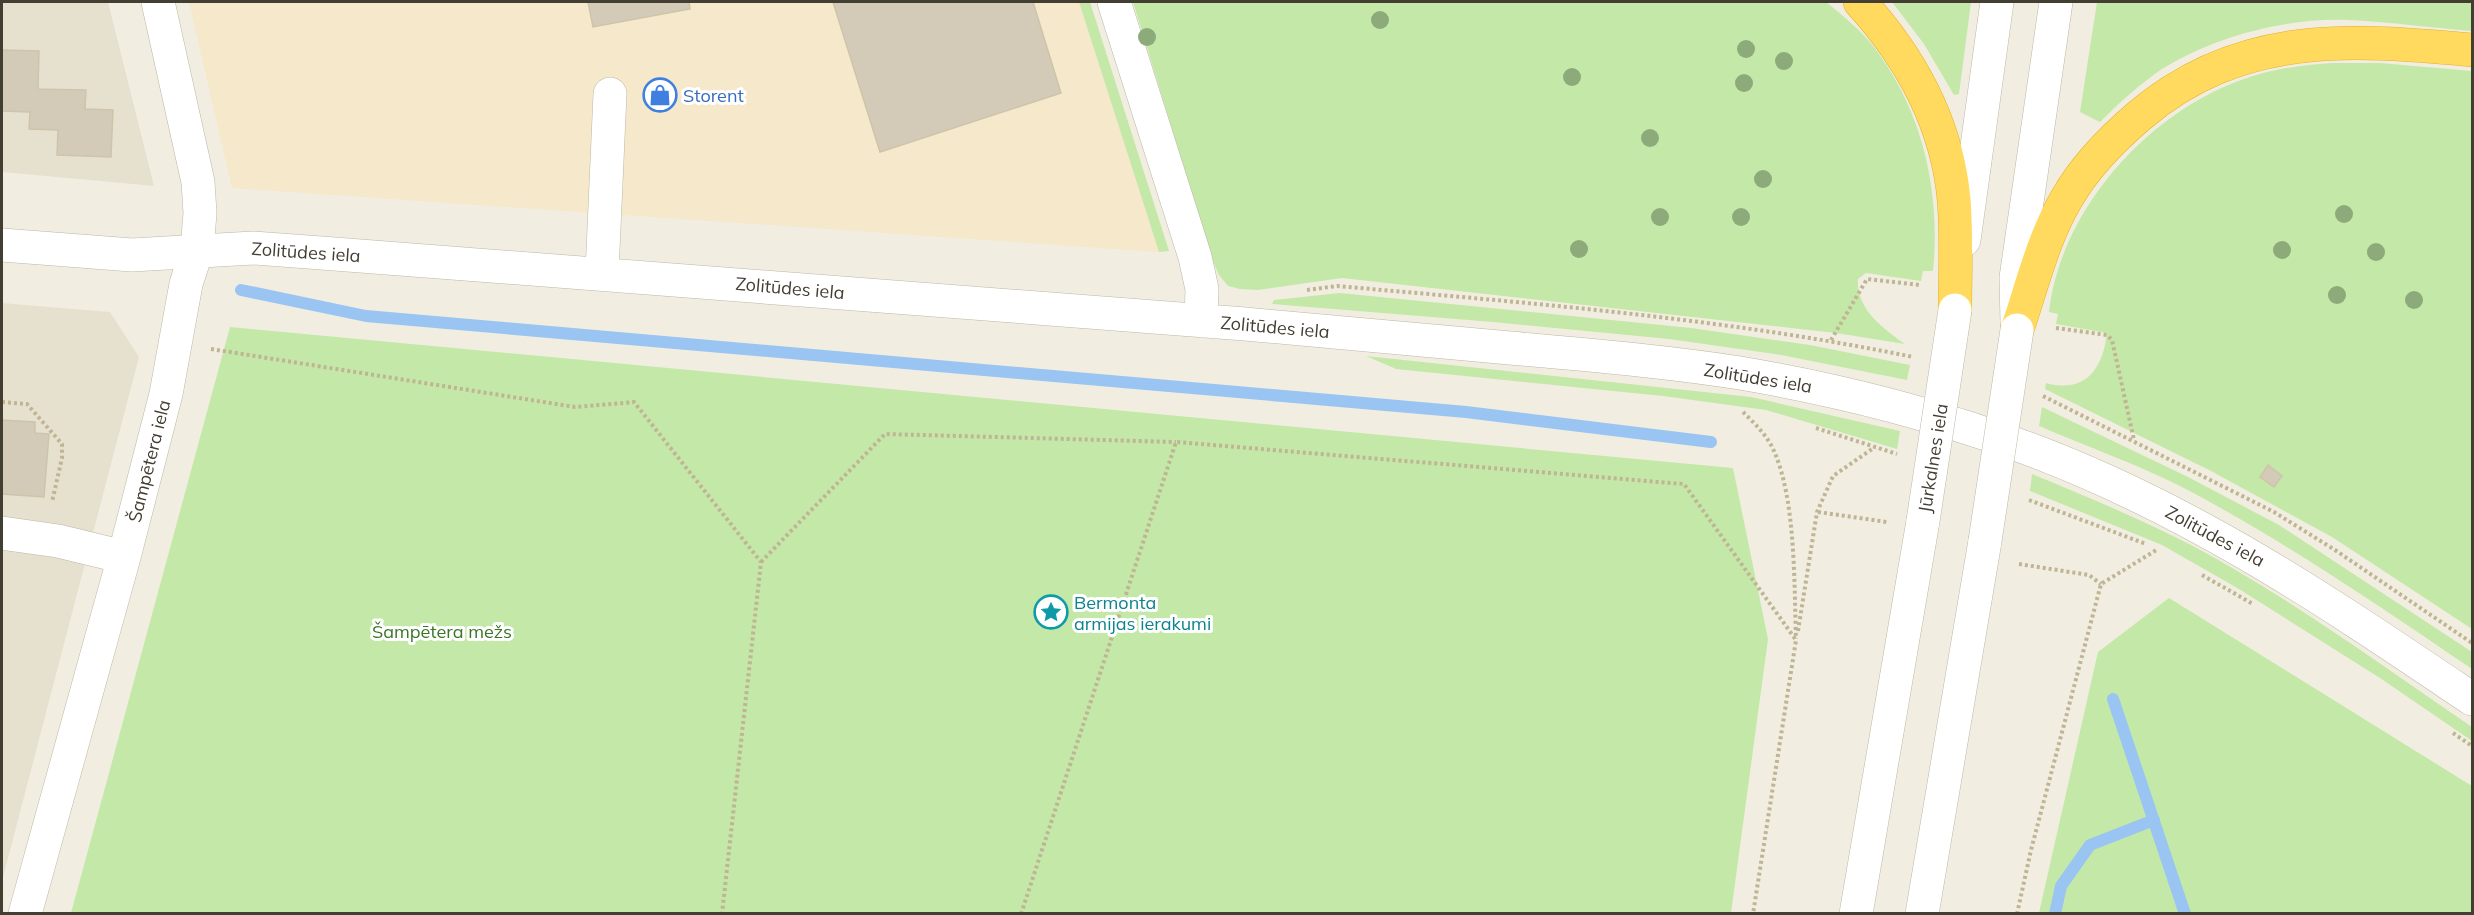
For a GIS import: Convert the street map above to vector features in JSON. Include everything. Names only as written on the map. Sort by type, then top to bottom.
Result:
[{"type":"highway","points":[[1860,2],[1886,30],[1907,60],[1925,93],[1939,128],[1949,164],[1954,200],[1955,310]]},
{"type":"highway","points":[[2017,330],[2049,235],[2066,198],[2117,134],[2149,107],[2186,83],[2223,64],[2249,55],[2307,44],[2341,42],[2407,44],[2472,50]]},
{"type":"street","name":"Šampētera iela","points":[[25,914],[124,557],[166,394],[186,284],[197,250],[200,213],[198,182],[158,2]]},
{"type":"street","points":[[1114,2],[1195,257],[1202,289],[1201,321]]},
{"type":"street","name":"Jūrkalnes iela","points":[[1856,914],[1923,521],[1955,310],[1997,2]]},
{"type":"street","points":[[1922,914],[1985,541],[2017,330],[2016,279],[2056,2]]},
{"type":"street","points":[[602,273],[610,94]]},
{"type":"street","name":"Zolitūdes iela","points":[[2,245],[132,255],[253,248],[602,273],[1201,321],[1629,359],[1736,373],[1827,389],[1913,411],[2002,439],[2085,472],[2170,511],[2266,564],[2337,608],[2472,699]]},
{"type":"street","points":[[2,533],[58,541],[124,557]]},
{"type":"path","points":[[1832,340],[1867,279],[1920,285]]},
{"type":"path","points":[[2055,328],[2107,335],[2112,340],[2134,441]]},
{"type":"path","points":[[176,341],[574,407],[634,402],[761,562]]},
{"type":"path","points":[[2,402],[27,404],[62,444],[62,458],[54,498],[48,507]]},
{"type":"path","points":[[1741,410],[1761,429],[1774,450],[1783,475],[1792,554],[1796,640]]},
{"type":"path","points":[[722,914],[761,562],[885,434],[1176,442],[1684,484],[1796,640]]},
{"type":"path","points":[[1021,914],[1176,442]]},
{"type":"path","points":[[1753,914],[1817,512],[1833,476],[1875,447]]},
{"type":"path","points":[[1817,512],[1885,522]]},
{"type":"path","points":[[2017,914],[2031,850],[2101,584],[2158,549]]},
{"type":"path","points":[[2019,564],[2089,575],[2101,584]]},
{"type":"shaded area","points":[[2,2],[108,2],[154,186],[2,172]]},
{"type":"shaded area","name":"Storent","points":[[189,2],[1079,2],[1159,252],[232,188]]},
{"type":"shaded area","points":[[2,303],[110,312],[139,357],[2,881]]},
{"type":"green space","points":[[1079,2],[1090,2],[1169,251],[1159,252]]},
{"type":"green space","points":[[1133,2],[1826,2],[1865,36],[1888,67],[1903,94],[1924,150],[1934,210],[1933,271],[1923,271],[1921,281],[1866,273],[1858,279],[1861,300],[1866,309],[1880,324],[1905,344],[1836,333],[1342,278],[1258,290],[1228,286],[1219,275],[1212,259]]},
{"type":"green space","points":[[1892,2],[1971,2],[1959,94],[1954,95],[1924,44]]},
{"type":"green space","points":[[2097,2],[2472,2],[2472,31],[2350,20],[2277,25],[2228,38],[2183,57],[2146,81],[2100,122],[2080,112]]},
{"type":"green space","points":[[2332,63],[2380,63],[2472,71],[2472,629],[2332,537],[2211,471],[2045,389],[2046,383],[2072,385],[2082,381],[2096,367],[2105,346],[2107,333],[2056,324],[2058,314],[2049,312],[2057,272],[2073,234],[2094,197],[2120,163],[2151,133],[2185,108],[2222,88],[2260,74]]},
{"type":"green space","points":[[1340,293],[1691,328],[1810,345],[1910,365],[1907,380],[1781,355],[1669,339],[1272,304],[1274,300]]},
{"type":"green space","name":"Šampētera mežs","points":[[230,327],[1733,468],[1768,639],[1731,913],[71,913]]},
{"type":"green space","points":[[1366,356],[1751,397],[1900,431],[1897,449],[1766,410],[1663,396],[1396,369]]},
{"type":"green space","points":[[2042,407],[2188,477],[2279,525],[2472,652],[2472,669],[2330,574],[2220,507],[2147,471],[2039,426]]},
{"type":"green space","points":[[2032,474],[2160,530],[2210,555],[2265,587],[2472,727],[2472,741],[2380,678],[2239,589],[2162,545],[2030,491]]},
{"type":"green space","points":[[2169,598],[2472,786],[2472,913],[2039,913],[2098,652]]},
{"type":"building","points":[[588,2],[689,2],[690,9],[593,27]]},
{"type":"building","points":[[833,2],[1033,2],[1061,93],[880,152]]},
{"type":"building","points":[[2,50],[39,51],[38,89],[86,90],[85,109],[113,110],[111,157],[57,155],[58,130],[29,129],[30,112],[2,111]]},
{"type":"building","points":[[2,420],[35,422],[35,433],[49,434],[44,497],[2,494]]},
{"type":"building","points":[[2268,465],[2282,476],[2274,487],[2260,477]]},
{"type":"waterway","points":[[241,290],[366,316],[1466,412],[1711,442]]},
{"type":"waterway","points":[[2113,699],[2185,914]]},
{"type":"waterway","points":[[2055,914],[2061,886],[2090,845],[2154,820]]},
{"type":"place","name":"Storent","points":[[660,95]]},
{"type":"place","name":"Bermonta armijas ierakumi","points":[[1051,612]]}]
